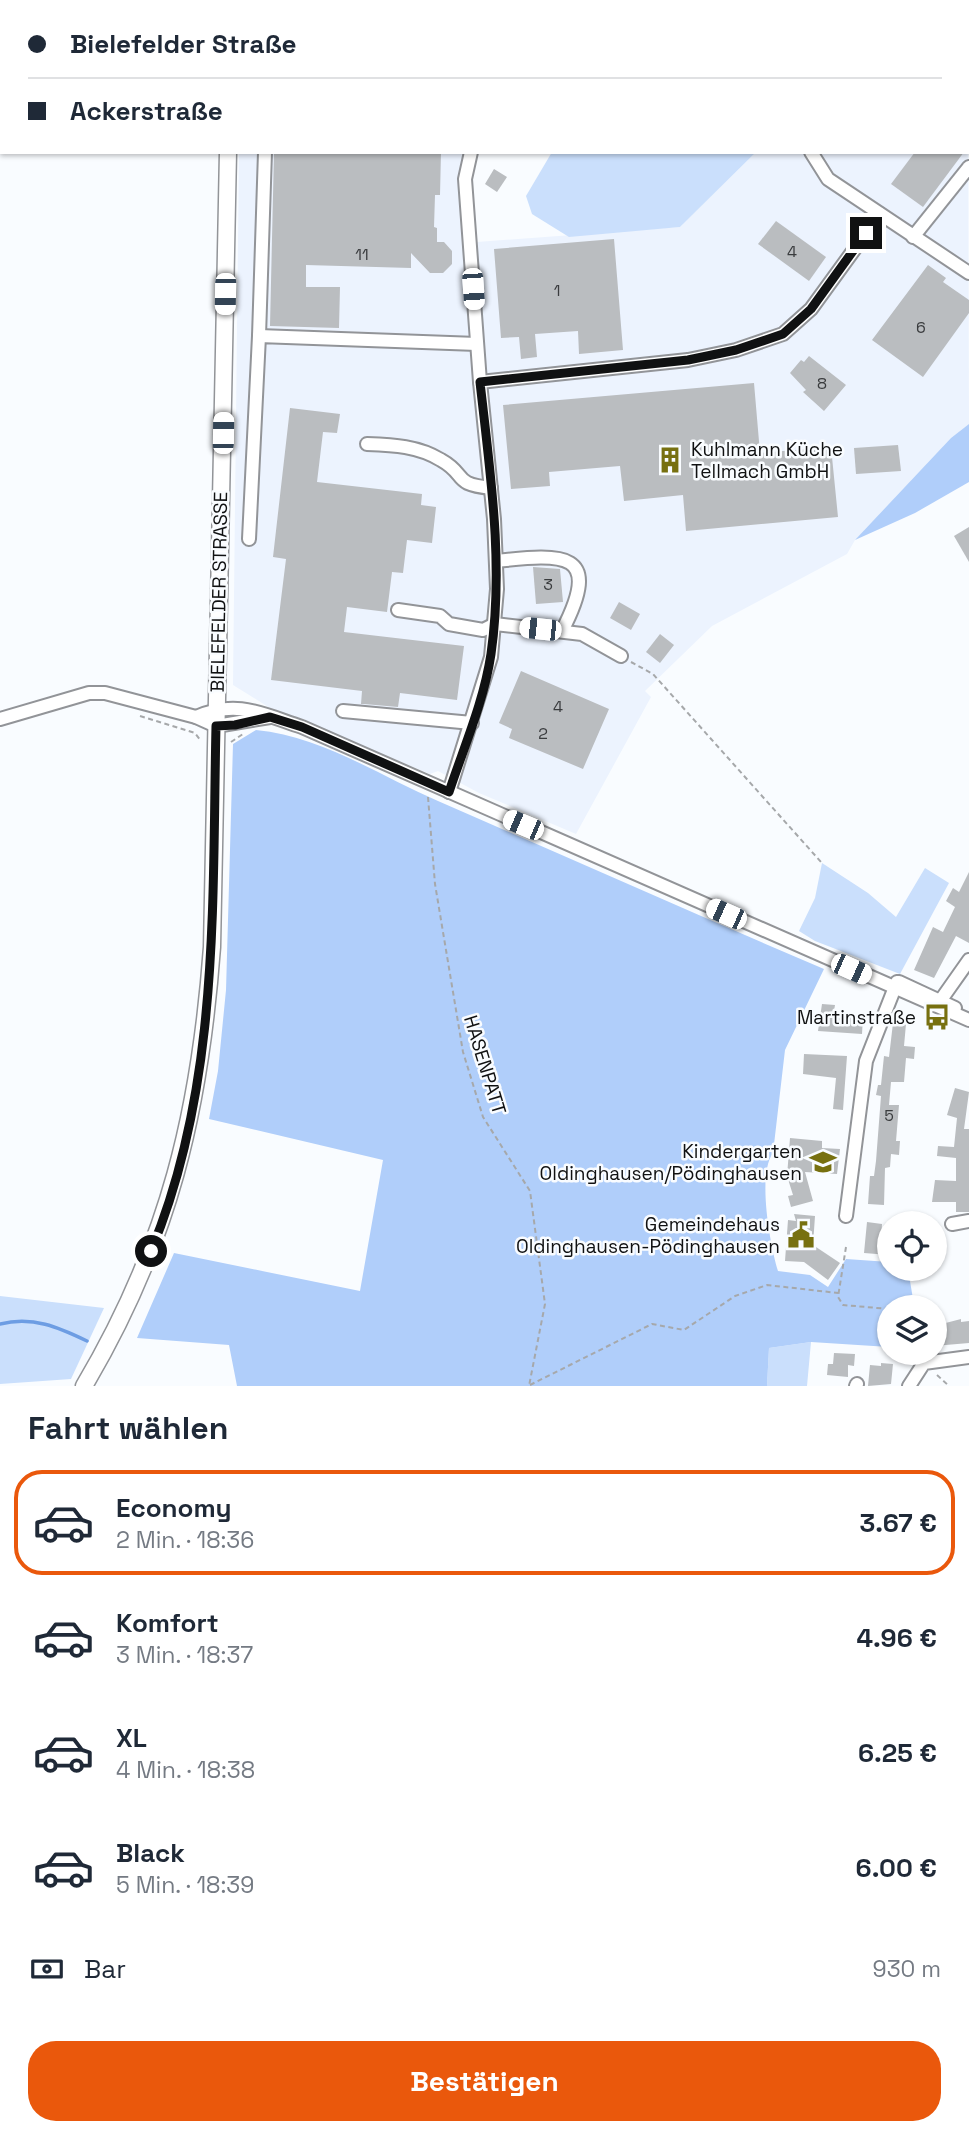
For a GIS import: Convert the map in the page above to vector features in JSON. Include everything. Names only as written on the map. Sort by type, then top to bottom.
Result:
[{"type":"main road","name":"BIELEFELDER STRASSE","points":[[84,1386],[137,1287],[159,1233],[191,1118],[205,1032],[212,947],[228,154]]},
{"type":"street","points":[[250,539],[265,154]]},
{"type":"street","points":[[449,792],[491,657],[495,624],[496,561],[466,179],[471,154]]},
{"type":"street","points":[[812,154],[828,178],[969,273]]},
{"type":"street","points":[[912,237],[969,167]]},
{"type":"street","points":[[480,382],[688,360],[736,350],[783,334],[811,309],[880,214]]},
{"type":"street","points":[[259,336],[477,345]]},
{"type":"street","points":[[368,444],[404,446],[427,453],[447,463],[469,486],[491,488]]},
{"type":"street","points":[[496,561],[548,555],[573,563],[578,571],[578,592],[562,631]]},
{"type":"street","points":[[398,610],[440,616],[449,624],[471,628],[482,629],[495,624],[582,634],[621,656]]},
{"type":"street","points":[[0,719],[89,693],[113,695],[196,716],[216,734],[235,725],[270,717]]},
{"type":"street","points":[[196,716],[217,707],[244,708],[302,727],[851,969],[896,985],[969,1018]]},
{"type":"street","points":[[343,711],[472,723]]},
{"type":"street","points":[[938,1003],[969,960]]},
{"type":"street","points":[[846,1216],[866,1060],[896,985]]},
{"type":"street","points":[[952,1224],[969,1221]]},
{"type":"street","points":[[947,1360],[969,1357]]},
{"type":"street","points":[[909,1386],[923,1365]]},
{"type":"path","points":[[621,656],[653,674],[821,862]]},
{"type":"path","points":[[134,714],[195,733],[201,741],[216,734],[232,743],[248,732]]},
{"type":"path","name":"HASENPATT","points":[[429,782],[435,884],[463,1052],[483,1117],[530,1191],[545,1304],[529,1386]]},
{"type":"path","points":[[846,1247],[838,1293],[843,1305],[877,1308]]},
{"type":"path","points":[[529,1386],[624,1335],[652,1324],[684,1330],[735,1296],[767,1285],[838,1293]]},
{"type":"path","points":[[926,1365],[949,1386]]},
{"type":"shaded area","points":[[239,154],[465,154],[460,198],[464,243],[680,227],[754,154],[968,154],[969,424],[951,438],[855,540],[847,554],[712,626],[645,691],[651,697],[576,834],[479,793],[438,771],[430,774],[270,708],[233,685]]},
{"type":"shaded area","points":[[551,154],[754,154],[680,227],[569,237],[532,214],[526,196]]},
{"type":"shaded area","points":[[969,424],[969,482],[915,513],[855,540],[951,438]]},
{"type":"shaded area","points":[[256,730],[280,734],[326,748],[438,801],[824,969],[785,1050],[773,1153],[766,1177],[766,1210],[778,1271],[810,1275],[828,1287],[846,1259],[877,1261],[877,1281],[910,1281],[912,1295],[877,1295],[877,1346],[811,1342],[769,1348],[767,1386],[237,1386],[229,1345],[137,1338],[174,1253],[360,1291],[383,1160],[209,1119],[218,1071],[226,990],[233,744]]},
{"type":"shaded area","points":[[822,863],[868,893],[896,917],[925,868],[949,883],[900,974],[815,941],[799,931],[815,898]]},
{"type":"shaded area","points":[[0,1296],[104,1308],[71,1379],[0,1384]]},
{"type":"shaded area","points":[[811,1342],[807,1386],[767,1386],[769,1348]]},
{"type":"building","points":[[274,154],[441,154],[440,195],[435,195],[434,227],[437,228],[437,242],[444,242],[452,251],[452,264],[443,273],[430,273],[411,253],[411,268],[306,265],[306,287],[340,287],[339,328],[270,326]]},
{"type":"building","points":[[914,154],[963,154],[923,207],[891,184]]},
{"type":"building","points":[[494,169],[507,177],[497,192],[485,184]]},
{"type":"building","points":[[776,221],[826,257],[809,281],[758,244]]},
{"type":"building","points":[[614,239],[623,350],[579,354],[578,331],[535,334],[537,357],[521,359],[519,337],[501,338],[494,249]]},
{"type":"building","points":[[928,265],[946,278],[943,282],[969,300],[969,313],[923,377],[872,340]]},
{"type":"building","points":[[809,356],[846,385],[824,411],[803,392],[806,390],[790,373],[801,360],[804,362]]},
{"type":"building","name":"Kuhlmann Küche Tellmach GmbH","points":[[754,383],[760,453],[831,447],[838,517],[686,531],[683,495],[624,501],[620,466],[549,472],[550,486],[511,489],[503,405]]},
{"type":"building","points":[[290,408],[340,414],[337,433],[323,432],[317,482],[422,494],[421,505],[436,507],[432,543],[407,540],[403,573],[392,572],[387,612],[347,607],[344,632],[464,646],[457,700],[400,693],[398,707],[361,704],[362,691],[271,680],[286,559],[273,557]]},
{"type":"building","points":[[898,445],[901,471],[856,474],[854,448]]},
{"type":"building","points":[[969,527],[969,562],[954,536]]},
{"type":"building","points":[[533,567],[560,569],[563,602],[536,604]]},
{"type":"building","points":[[619,602],[640,614],[631,630],[610,618]]},
{"type":"building","points":[[660,634],[674,645],[660,663],[646,652]]},
{"type":"building","points":[[521,671],[609,709],[583,769],[509,738],[512,729],[499,723]]},
{"type":"building","points":[[969,872],[969,943],[956,936],[934,978],[914,970],[933,927],[943,932],[955,907],[946,901],[953,888],[959,892]]},
{"type":"building","points":[[822,1004],[835,1005],[834,1011],[855,1013],[855,1016],[863,1017],[862,1034],[818,1031]]},
{"type":"building","points":[[893,1023],[906,1024],[904,1046],[915,1047],[914,1059],[906,1058],[904,1082],[891,1082],[889,1105],[899,1105],[896,1141],[900,1141],[899,1155],[891,1154],[890,1167],[885,1168],[884,1205],[868,1204],[870,1176],[874,1176],[876,1161],[881,1096],[876,1095],[878,1085],[881,1085],[884,1056],[889,1057]]},
{"type":"building","points":[[804,1054],[847,1056],[843,1110],[833,1109],[836,1078],[803,1074]]},
{"type":"building","points":[[955,1088],[969,1092],[964,1129],[969,1129],[969,1212],[956,1212],[956,1202],[932,1202],[935,1180],[956,1181],[956,1158],[937,1156],[938,1146],[954,1147],[957,1118],[947,1115]]},
{"type":"building","points":[[790,1138],[822,1141],[822,1148],[840,1149],[837,1174],[805,1172],[813,1201],[791,1207],[788,1196],[793,1195],[787,1176]]},
{"type":"building","name":"Gemeindehaus Oldinghausen-Pödinghausen","points":[[794,1214],[815,1216],[813,1245],[840,1263],[828,1280],[804,1262],[785,1261],[788,1220],[796,1221]]},
{"type":"building","points":[[867,1222],[877,1223],[877,1254],[864,1253]]},
{"type":"building","points":[[961,1319],[961,1322],[969,1321],[969,1343],[947,1345],[947,1323]]},
{"type":"building","points":[[834,1353],[855,1354],[854,1366],[848,1365],[848,1377],[827,1375],[828,1364],[833,1364]]},
{"type":"building","points":[[870,1365],[893,1365],[891,1384],[868,1386]]},
{"type":"waterway","points":[[0,1324],[34,1322],[55,1327],[87,1341]]},
{"type":"place","name":"Kuhlmann Küche Tellmach GmbH","points":[[670,460]]},
{"type":"place","name":"Martinstraße","points":[[937,1017]]},
{"type":"place","name":"Kindergarten Oldinghausen/Pödinghausen","points":[[823,1162]]},
{"type":"place","name":"Gemeindehaus Oldinghausen-Pödinghausen","points":[[801,1235]]},
{"type":"route","points":[[151,1251],[179,1167],[191,1118],[205,1032],[212,947],[216,726],[235,725],[270,717],[302,727],[449,792],[482,693],[491,657],[495,624],[494,519],[480,382],[688,360],[736,350],[783,334],[811,309],[866,233]]}]
